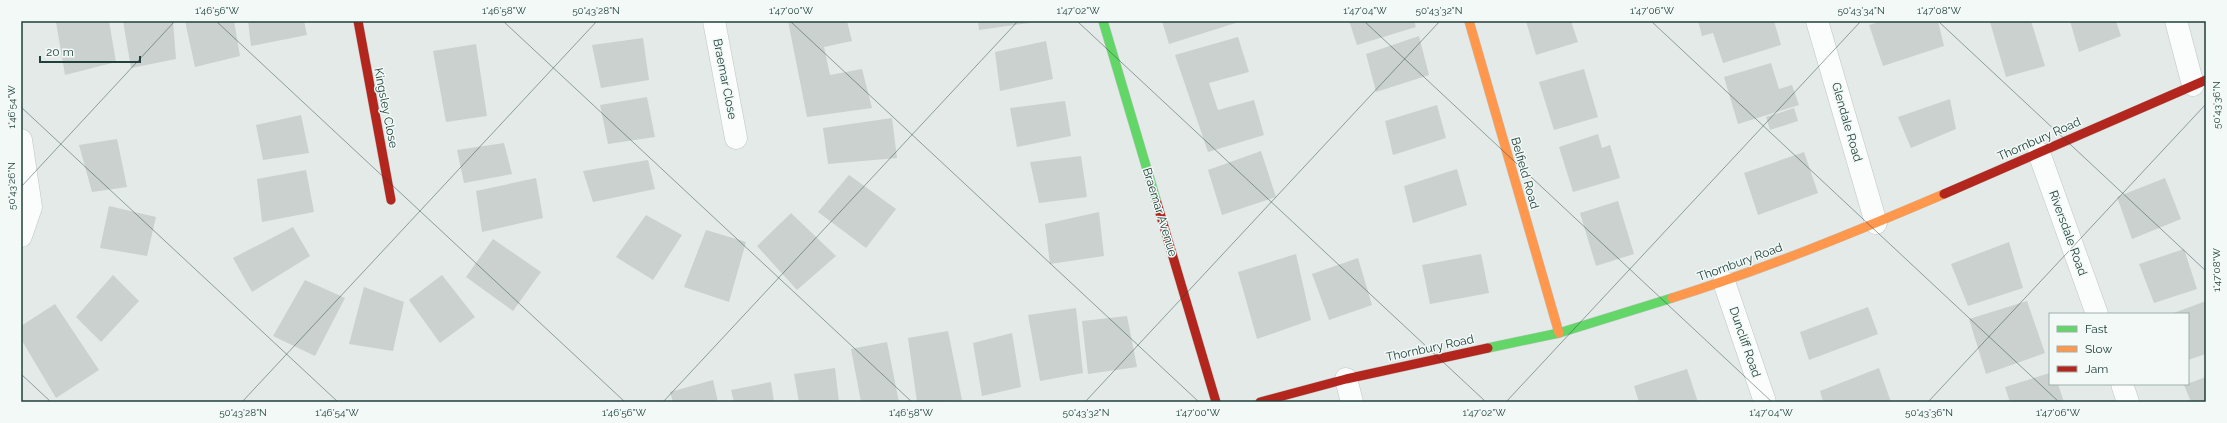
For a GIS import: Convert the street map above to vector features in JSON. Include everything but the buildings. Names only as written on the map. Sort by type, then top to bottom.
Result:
[{"type":"street","name":"Kingsley Close","points":[[358,21],[391,200]]},
{"type":"street","name":"Braemar Close","points":[[714,21],[736,138]]},
{"type":"street","name":"Braemar Avenue","points":[[1103,21],[1216,402]]},
{"type":"street","name":"Belfield Road","points":[[1469,21],[1559,332]]},
{"type":"street","name":"Glendale Road","points":[[1817,21],[1876,223]]},
{"type":"street","points":[[2176,21],[2200,82]]},
{"type":"street","name":"Thornbury Road","points":[[1260,402],[1346,379],[1559,332],[1724,282],[1876,223],[2200,82]]},
{"type":"street","points":[[21,140],[31,207],[21,236]]},
{"type":"street","name":"Riversdale Road","points":[[2039,153],[2097,313]]},
{"type":"street","name":"Duncliff Road","points":[[1724,282],[1765,402]]},
{"type":"street","points":[[1346,379],[1352,402]]},
{"type":"street","points":[[2122,385],[2128,402]]},
{"type":"traffic: fast","points":[[1103,21],[1157,203]]},
{"type":"traffic: fast","points":[[1488,348],[1559,333],[1672,298]]},
{"type":"traffic: slow","points":[[1469,21],[1559,333]]},
{"type":"traffic: slow","points":[[1672,298],[1741,275],[1810,249],[1944,194]]},
{"type":"traffic: jam","points":[[358,21],[391,200]]},
{"type":"traffic: jam","points":[[1944,194],[2206,80]]},
{"type":"traffic: jam","points":[[1157,203],[1216,402]]},
{"type":"traffic: jam","points":[[1260,402],[1346,379],[1488,348]]}]
